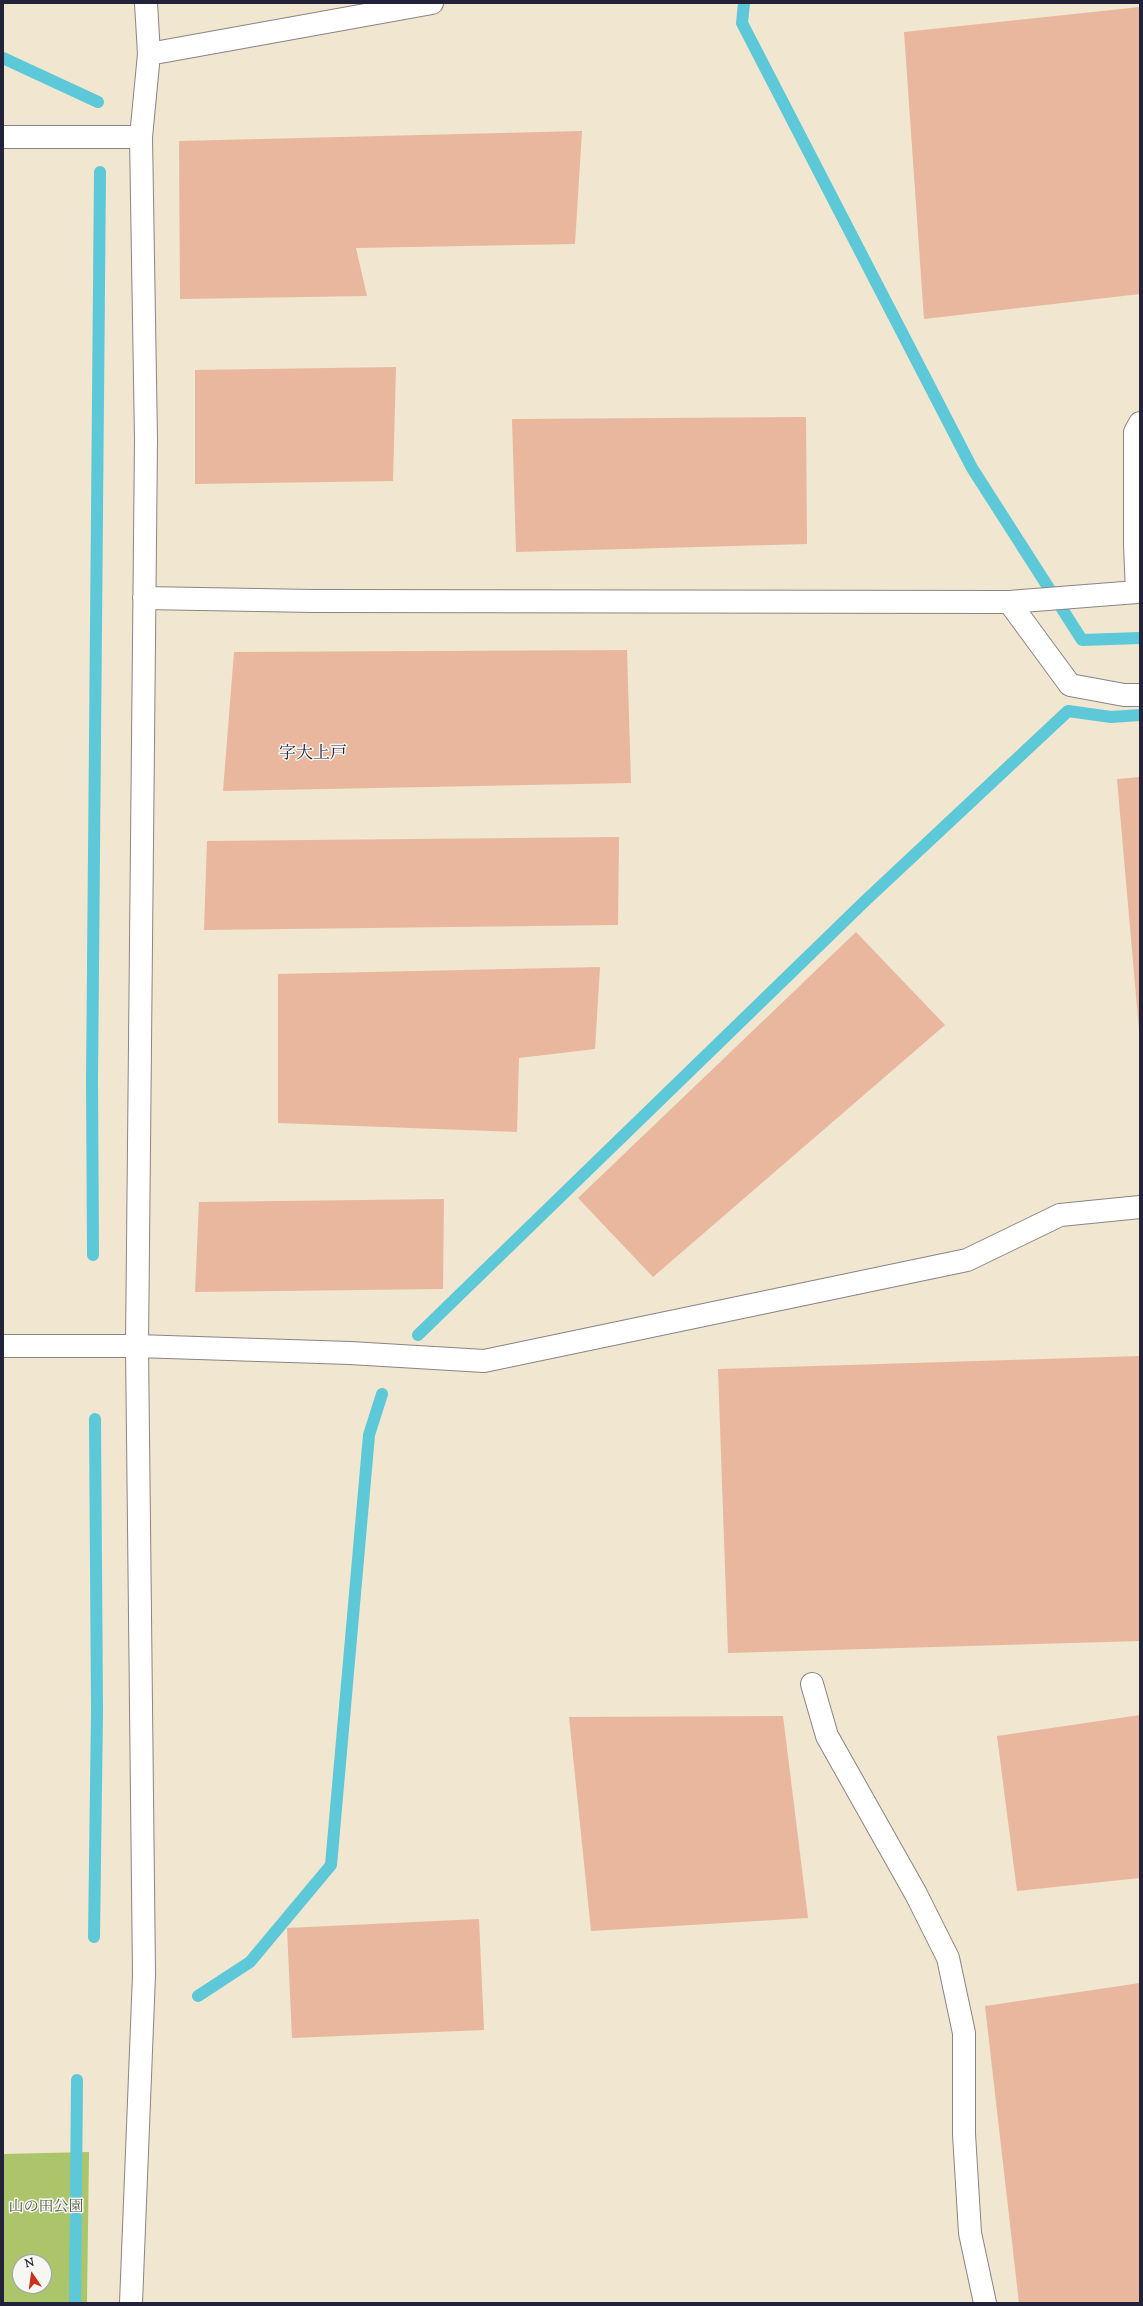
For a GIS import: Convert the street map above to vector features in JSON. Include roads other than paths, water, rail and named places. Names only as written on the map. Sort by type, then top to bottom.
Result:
[{"type":"street","points":[[131,2303],[144,1975],[137,1346],[146,440],[142,137],[149,54],[146,3]]},
{"type":"street","points":[[149,54],[432,3]]},
{"type":"street","points":[[3,137],[142,137]]},
{"type":"street","points":[[144,598],[314,601],[1009,602],[1137,592],[1135,545],[1135,432],[1140,423]]},
{"type":"street","points":[[1009,602],[1070,685],[1124,695],[1140,695]]},
{"type":"street","points":[[3,1346],[137,1346],[350,1353],[484,1361],[967,1260],[1060,1216],[1140,1207]]},
{"type":"street","points":[[812,1684],[827,1736],[916,1894],[948,1958],[964,2033],[964,2134],[970,2233],[984,2303]]},
{"type":"waterway","points":[[744,3],[742,23],[972,468],[1082,640],[1140,638]]},
{"type":"waterway","points":[[3,58],[98,102]]},
{"type":"waterway","points":[[93,1255],[92,1080],[100,172]]},
{"type":"waterway","points":[[418,1335],[865,901],[1068,711],[1111,717],[1140,715]]},
{"type":"waterway","points":[[198,1996],[250,1962],[331,1865],[369,1435],[382,1394]]},
{"type":"waterway","points":[[94,1937],[97,1711],[95,1419]]},
{"type":"waterway","points":[[75,2303],[77,2080]]},
{"type":"district","name":"字大上戸","points":[[313,755]]},
{"type":"park label","name":"山の田公園","points":[[46,2208]]}]
